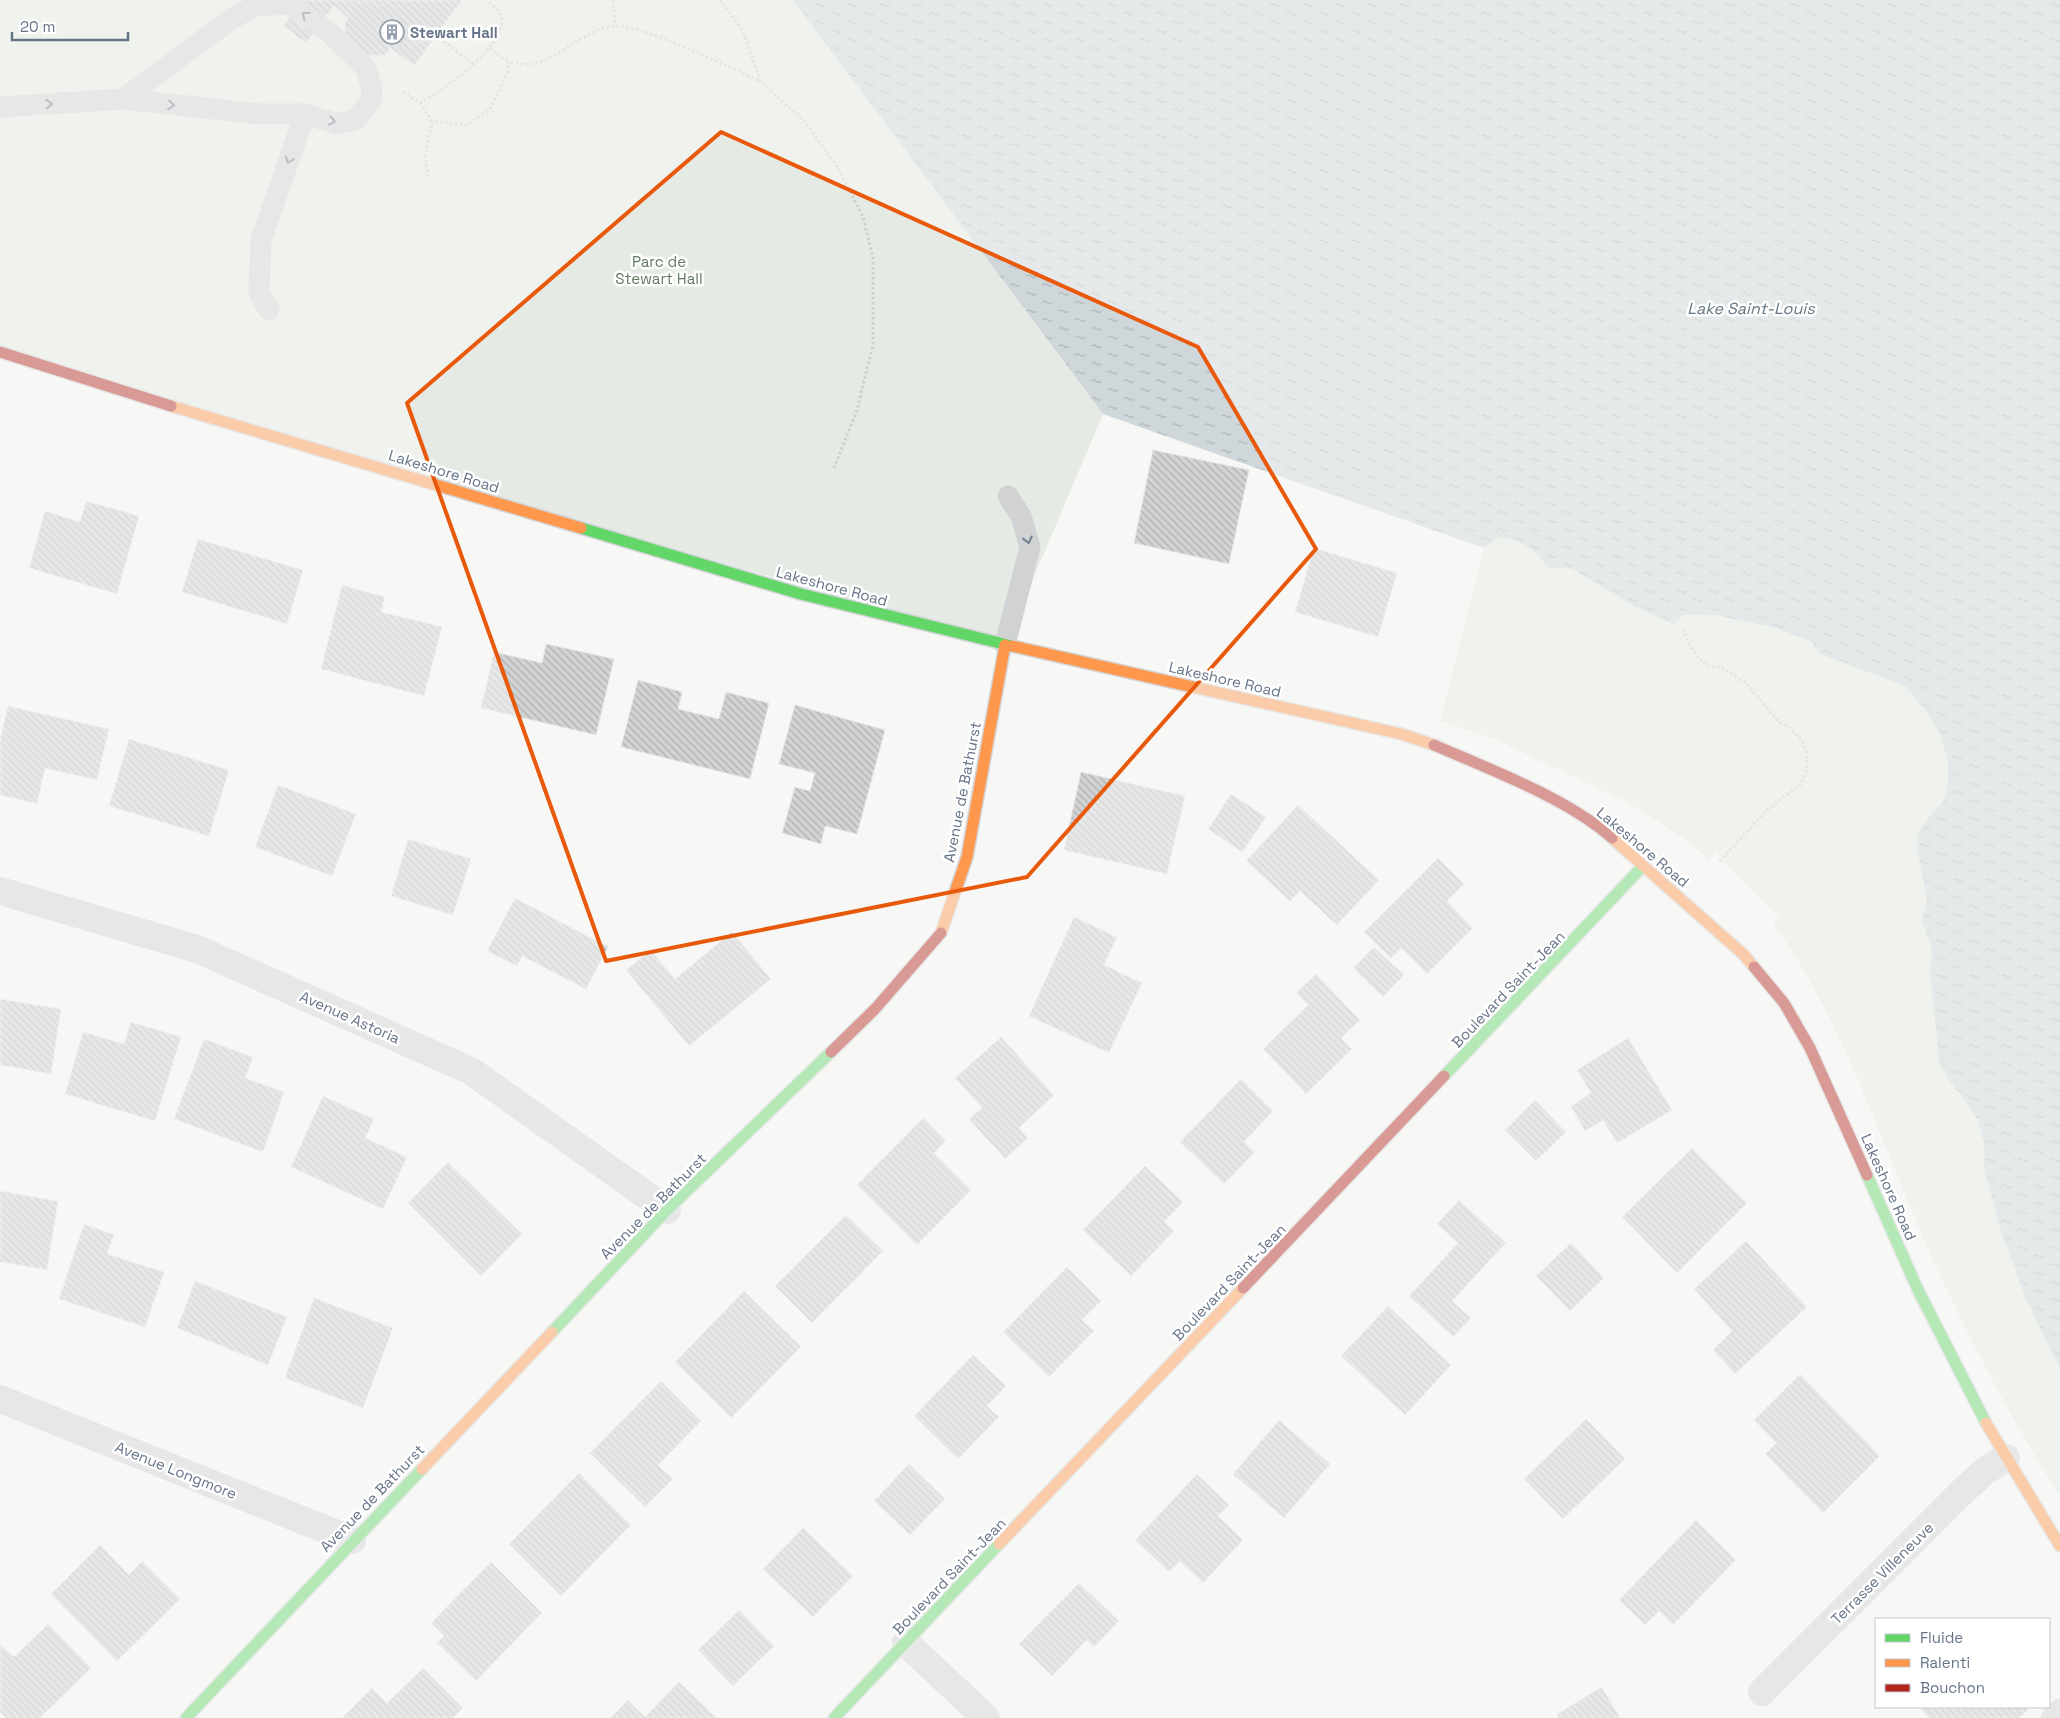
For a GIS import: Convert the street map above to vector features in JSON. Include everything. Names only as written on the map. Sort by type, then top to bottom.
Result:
[{"type":"street","name":"Lakeshore Road","points":[[0,352],[102,385],[801,594],[1005,644],[1401,734],[1433,745],[1531,788],[1586,818],[1744,955],[1768,982],[1798,1024],[1918,1290],[2006,1458],[2060,1546]]},
{"type":"street","name":"Avenue de Bathurst","points":[[186,1718],[352,1540],[667,1210],[875,1009],[940,934],[967,857],[1005,644]]},
{"type":"street","name":"Boulevard Saint-Jean","points":[[834,1718],[1643,866]]},
{"type":"street","name":"Avenue Astoria","points":[[0,891],[197,949],[470,1071],[667,1210]]},
{"type":"street","name":"Avenue Longmore","points":[[0,1399],[352,1540]]},
{"type":"street","name":"Terrasse Villeneuve","points":[[1762,1692],[1964,1490],[1985,1471],[2006,1458]]},
{"type":"street","points":[[906,1643],[986,1718]]},
{"type":"lane","points":[[0,107],[123,99],[259,114],[304,114],[337,124],[355,120],[370,101],[372,90],[366,68],[330,33],[289,4],[255,6],[233,18],[123,99]]},
{"type":"lane","points":[[269,310],[258,293],[261,240],[304,114]]},
{"type":"lane","points":[[1005,644],[1030,547],[1021,516],[1008,496]]},
{"type":"lane","points":[[2051,1718],[2060,1709]]},
{"type":"path","points":[[420,103],[452,83],[490,48],[502,20],[501,14],[486,0]]},
{"type":"path","points":[[613,0],[615,26]]},
{"type":"path","points":[[720,0],[742,29],[761,82]]},
{"type":"path","points":[[490,48],[508,61],[527,64],[548,59],[601,29],[615,26],[667,41],[761,82],[804,121],[837,166],[863,217],[874,258],[873,345],[857,410],[834,468]]},
{"type":"path","points":[[436,36],[473,64]]},
{"type":"path","points":[[432,121],[466,125],[490,110],[508,71],[508,61]]},
{"type":"path","points":[[372,90],[403,92],[420,103],[432,121],[425,157],[428,177]]},
{"type":"path","points":[[1683,629],[1690,648],[1699,658],[1707,666],[1720,667],[1746,683],[1779,722],[1789,728],[1802,741],[1807,754],[1806,773],[1800,785],[1768,808],[1718,862]]},
{"type":"highlighted area","points":[[721,132],[1198,347],[1316,549],[1027,877],[606,961],[407,403]]},
{"type":"green space","name":"Parc de Stewart Hall","points":[[0,0],[793,0],[1103,414],[1005,645],[0,352]]},
{"type":"green space","points":[[1499,537],[1516,541],[1528,547],[1549,568],[1572,569],[1636,607],[1684,615],[1715,615],[1779,629],[1811,641],[1820,654],[1905,686],[1927,712],[1941,736],[1948,761],[1948,784],[1943,802],[1929,816],[1918,834],[1917,849],[1927,900],[1922,921],[1932,949],[1930,973],[1939,1062],[1950,1082],[1977,1119],[1984,1144],[1984,1168],[2000,1228],[2025,1297],[2060,1369],[2060,1496],[2008,1410],[1962,1320],[1914,1217],[1842,1045],[1822,1003],[1799,962],[1773,923],[1779,918],[1716,853],[1708,859],[1686,840],[1630,804],[1495,739],[1440,721],[1484,548]]},
{"type":"water","name":"Lake Saint-Louis","points":[[793,0],[2060,0],[2060,1369],[2025,1297],[2000,1228],[1984,1168],[1984,1144],[1977,1119],[1950,1082],[1939,1062],[1930,973],[1932,949],[1922,921],[1927,900],[1917,849],[1918,834],[1929,816],[1943,802],[1948,784],[1948,761],[1941,736],[1927,712],[1905,686],[1820,654],[1811,641],[1779,629],[1715,615],[1684,615],[1673,624],[1636,607],[1572,569],[1549,568],[1538,555],[1516,541],[1499,537],[1484,548],[1103,414]]},
{"type":"building","name":"Stewart Hall","points":[[303,0],[462,0],[414,66],[390,48],[384,56],[366,56],[347,40],[344,25],[348,18],[334,6],[306,43],[283,26]]},
{"type":"building","points":[[1153,450],[1249,470],[1229,564],[1134,543]]},
{"type":"building","points":[[86,501],[139,516],[117,594],[29,568],[45,511],[80,522]]},
{"type":"building","points":[[198,539],[303,570],[287,624],[182,592]]},
{"type":"building","points":[[1314,548],[1397,573],[1378,637],[1295,612]]},
{"type":"building","points":[[342,585],[385,597],[381,612],[442,627],[424,696],[321,669]]},
{"type":"building","points":[[546,644],[614,659],[596,735],[481,708],[494,652],[542,663]]},
{"type":"building","points":[[638,680],[682,692],[678,709],[719,719],[726,692],[769,703],[750,779],[621,747]]},
{"type":"building","points":[[795,705],[885,730],[857,834],[825,826],[821,844],[782,833],[795,787],[810,791],[815,773],[779,764]]},
{"type":"building","points":[[8,706],[109,729],[97,780],[45,768],[37,804],[0,795],[0,740]]},
{"type":"building","points":[[129,739],[229,770],[209,836],[109,806]]},
{"type":"building","points":[[1081,772],[1185,796],[1167,874],[1064,850]]},
{"type":"building","points":[[278,785],[356,814],[332,876],[255,847]]},
{"type":"building","points":[[1231,794],[1266,817],[1242,852],[1208,829]]},
{"type":"building","points":[[1298,805],[1379,880],[1337,925],[1300,891],[1290,901],[1246,861]]},
{"type":"building","points":[[408,839],[471,859],[453,915],[391,896]]},
{"type":"building","points":[[1438,858],[1464,884],[1447,901],[1473,928],[1427,974],[1401,948],[1391,958],[1364,932]]},
{"type":"building","points":[[515,898],[608,947],[586,989],[522,956],[517,966],[487,951]]},
{"type":"building","points":[[1074,917],[1117,937],[1104,965],[1142,983],[1109,1053],[1029,1016]]},
{"type":"building","points":[[732,932],[771,979],[689,1046],[626,970],[651,950],[675,979]]},
{"type":"building","points":[[1374,947],[1404,975],[1383,997],[1353,968]]},
{"type":"building","points":[[1316,974],[1360,1020],[1341,1038],[1352,1049],[1306,1094],[1263,1049],[1308,1005],[1296,993]]},
{"type":"building","points":[[0,999],[61,1009],[51,1074],[0,1065]]},
{"type":"building","points":[[131,1022],[181,1037],[155,1121],[65,1094],[83,1032],[124,1044]]},
{"type":"building","points":[[1001,1037],[1054,1095],[1019,1128],[1028,1138],[1005,1159],[969,1119],[982,1108],[955,1078]]},
{"type":"building","points":[[1628,1038],[1672,1110],[1617,1143],[1603,1120],[1585,1131],[1571,1106],[1591,1093],[1577,1070]]},
{"type":"building","points":[[204,1039],[253,1057],[245,1078],[284,1092],[263,1152],[174,1119]]},
{"type":"building","points":[[1241,1079],[1273,1111],[1244,1142],[1255,1152],[1224,1184],[1180,1142]]},
{"type":"building","points":[[323,1096],[374,1119],[365,1138],[407,1157],[383,1209],[291,1167]]},
{"type":"building","points":[[1535,1100],[1566,1132],[1536,1161],[1505,1130]]},
{"type":"building","points":[[923,1118],[946,1141],[934,1153],[971,1190],[917,1245],[857,1185]]},
{"type":"building","points":[[1692,1148],[1747,1203],[1677,1273],[1622,1217]]},
{"type":"building","points":[[448,1162],[522,1234],[481,1276],[408,1203]]},
{"type":"building","points":[[1145,1166],[1183,1202],[1164,1222],[1174,1231],[1131,1276],[1083,1230]]},
{"type":"building","points":[[0,1191],[58,1201],[47,1270],[0,1262]]},
{"type":"building","points":[[1459,1200],[1506,1243],[1452,1301],[1471,1318],[1453,1337],[1409,1296],[1458,1243],[1437,1224]]},
{"type":"building","points":[[846,1215],[883,1251],[812,1323],[775,1286]]},
{"type":"building","points":[[84,1224],[114,1235],[107,1254],[164,1272],[145,1327],[59,1299]]},
{"type":"building","points":[[1746,1241],[1807,1307],[1735,1374],[1713,1350],[1732,1331],[1694,1289]]},
{"type":"building","points":[[1571,1243],[1604,1278],[1570,1311],[1536,1276]]},
{"type":"building","points":[[1067,1267],[1101,1301],[1082,1320],[1094,1331],[1049,1377],[1003,1332]]},
{"type":"building","points":[[195,1281],[287,1317],[268,1365],[177,1328]]},
{"type":"building","points":[[744,1291],[801,1347],[731,1418],[675,1362]]},
{"type":"building","points":[[314,1298],[393,1328],[363,1408],[285,1378]]},
{"type":"building","points":[[1388,1306],[1451,1365],[1405,1415],[1341,1356]]},
{"type":"building","points":[[973,1355],[1006,1386],[987,1406],[999,1417],[958,1459],[914,1416]]},
{"type":"building","points":[[1800,1374],[1880,1456],[1823,1513],[1765,1454],[1776,1443],[1754,1420]]},
{"type":"building","points":[[661,1381],[701,1421],[658,1465],[673,1479],[645,1507],[590,1453]]},
{"type":"building","points":[[1586,1419],[1625,1459],[1563,1519],[1524,1479]]},
{"type":"building","points":[[1279,1420],[1330,1464],[1284,1518],[1233,1474]]},
{"type":"building","points":[[909,1464],[945,1499],[910,1535],[874,1501]]},
{"type":"building","points":[[579,1473],[631,1525],[561,1596],[509,1544]]},
{"type":"building","points":[[1197,1474],[1229,1505],[1218,1516],[1243,1540],[1203,1583],[1180,1561],[1169,1572],[1135,1540]]},
{"type":"building","points":[[1696,1520],[1736,1560],[1673,1625],[1659,1611],[1645,1625],[1619,1600]]},
{"type":"building","points":[[803,1528],[853,1576],[813,1617],[763,1569]]},
{"type":"building","points":[[100,1545],[129,1575],[142,1561],[180,1599],[117,1661],[51,1594]]},
{"type":"building","points":[[491,1562],[542,1613],[476,1681],[437,1643],[444,1636],[431,1623]]},
{"type":"building","points":[[1079,1583],[1119,1621],[1094,1647],[1087,1640],[1052,1676],[1019,1644]]},
{"type":"building","points":[[739,1610],[774,1646],[733,1686],[698,1650]]},
{"type":"building","points":[[48,1624],[91,1668],[40,1718],[6,1718],[0,1712],[0,1644],[14,1657]]},
{"type":"building","points":[[423,1668],[463,1708],[453,1718],[342,1718],[372,1688],[387,1703]]},
{"type":"building","points":[[679,1682],[717,1718],[610,1718],[628,1700],[645,1717]]},
{"type":"building","points":[[1602,1687],[1620,1718],[1559,1718],[1557,1714]]},
{"type":"building","points":[[1923,1708],[2029,1709],[2019,1718],[1929,1718],[1921,1710]]},
{"type":"traffic: fast","points":[[581,528],[801,594],[1012,646]]},
{"type":"traffic: fast","points":[[1444,1076],[1643,866]]},
{"type":"traffic: fast","points":[[552,1332],[667,1210],[831,1052]]},
{"type":"traffic: fast","points":[[1867,1175],[1918,1290],[1986,1423]]},
{"type":"traffic: fast","points":[[186,1718],[422,1469]]},
{"type":"traffic: fast","points":[[834,1718],[999,1544]]},
{"type":"traffic: slow","points":[[171,406],[581,528]]},
{"type":"traffic: slow","points":[[941,933],[967,857],[1005,645]]},
{"type":"traffic: slow","points":[[1012,646],[1401,734],[1434,745]]},
{"type":"traffic: slow","points":[[1612,838],[1744,955],[1754,967]]},
{"type":"traffic: slow","points":[[999,1544],[1243,1288]]},
{"type":"traffic: slow","points":[[422,1469],[552,1332]]},
{"type":"traffic: slow","points":[[1986,1423],[2060,1546]]},
{"type":"traffic: jam","points":[[0,352],[171,406]]},
{"type":"traffic: jam","points":[[1434,745],[1503,774],[1550,797],[1573,810],[1612,838]]},
{"type":"traffic: jam","points":[[831,1052],[875,1009],[941,933]]},
{"type":"traffic: jam","points":[[1754,967],[1784,1003],[1810,1048],[1867,1175]]},
{"type":"traffic: jam","points":[[1243,1288],[1444,1076]]},
{"type":"place","name":"Stewart Hall","points":[[392,32]]}]
